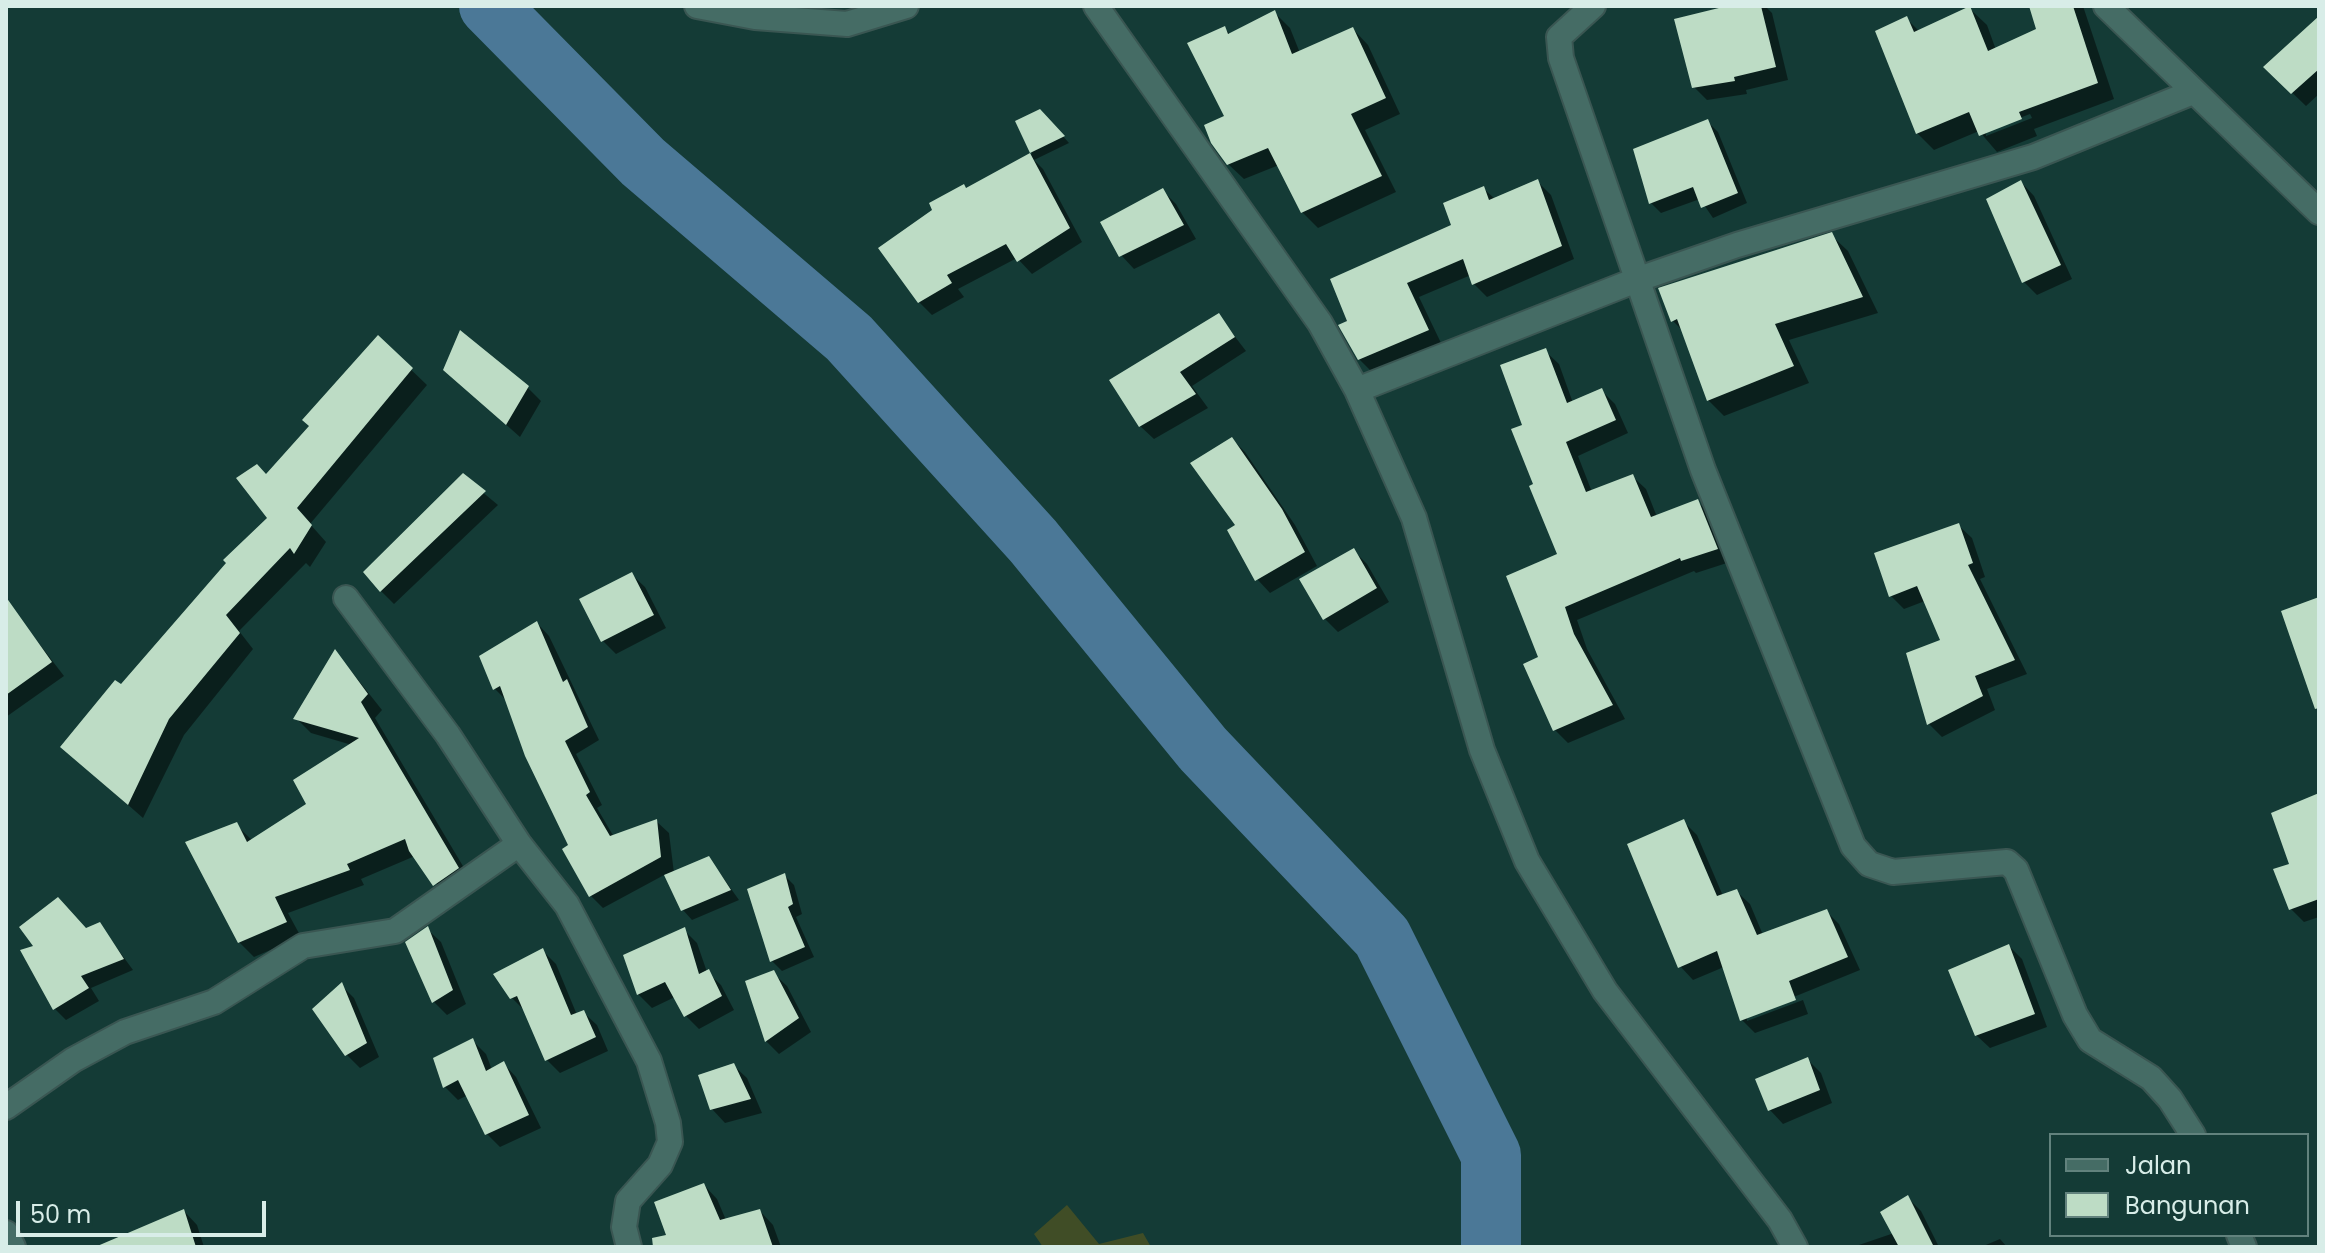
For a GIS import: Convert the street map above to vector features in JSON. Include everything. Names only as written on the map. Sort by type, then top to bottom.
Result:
[{"type":"street","points":[[697,6],[755,17],[847,24],[903,6]]},
{"type":"street","points":[[1096,6],[1320,323],[1357,390],[1414,518],[1482,750],[1527,861],[1605,991],[1780,1220],[1795,1247]]},
{"type":"street","points":[[1593,6],[1559,37],[1561,58],[1703,470],[1853,846],[1869,864],[1893,872],[2007,862],[2016,870],[2075,1015],[2090,1040],[2151,1078],[2170,1099],[2192,1133]]},
{"type":"street","points":[[2106,6],[2319,212]]},
{"type":"street","points":[[1357,390],[1639,279],[1737,245],[2033,157],[2193,92]]},
{"type":"street","points":[[346,598],[448,735],[519,844],[574,918],[649,1061],[668,1123],[670,1142],[666,1156],[628,1201],[624,1227],[629,1247]]},
{"type":"street","points":[[6,1107],[73,1060],[125,1032],[214,1002],[303,946],[395,931],[519,844]]},
{"type":"street","points":[[6,1233],[13,1247]]},
{"type":"green space","points":[[1067,1205],[1099,1244],[1143,1233],[1151,1247],[1043,1247],[1034,1234]]},
{"type":"building","points":[[1727,6],[1761,6],[1776,67],[1734,77],[1735,81],[1692,88],[1674,19]]},
{"type":"building","points":[[1970,6],[1988,51],[2036,29],[2029,6],[2073,6],[2098,83],[2019,112],[2022,119],[1979,136],[1969,112],[1916,134],[1875,31],[1907,16],[1914,32]]},
{"type":"building","points":[[1275,10],[1292,54],[1353,27],[1386,98],[1351,114],[1382,176],[1301,213],[1268,148],[1227,165],[1211,143],[1204,125],[1224,116],[1187,43],[1225,26],[1228,34]]},
{"type":"building","points":[[2319,16],[2319,69],[2291,94],[2263,67]]},
{"type":"building","points":[[1040,109],[1065,136],[1030,153],[1015,121]]},
{"type":"building","points":[[1708,119],[1738,193],[1701,208],[1693,187],[1649,204],[1633,149]]},
{"type":"building","points":[[1030,153],[1070,228],[1017,262],[1006,244],[947,275],[952,283],[918,303],[878,248],[932,210],[929,203],[964,184],[966,188]]},
{"type":"building","points":[[1538,179],[1562,246],[1472,285],[1463,259],[1407,283],[1429,330],[1358,360],[1338,325],[1347,321],[1330,279],[1451,225],[1443,203],[1484,186],[1489,200]]},
{"type":"building","points":[[2021,180],[2061,265],[2022,283],[1986,199]]},
{"type":"building","points":[[1163,188],[1184,225],[1119,257],[1100,222]]},
{"type":"building","points":[[1832,232],[1863,297],[1775,324],[1794,366],[1707,401],[1677,319],[1671,322],[1658,288]]},
{"type":"building","points":[[1219,313],[1235,337],[1180,372],[1196,394],[1139,427],[1109,380]]},
{"type":"building","points":[[460,330],[529,386],[506,425],[443,370]]},
{"type":"building","points":[[378,335],[413,368],[297,508],[312,525],[294,554],[290,548],[226,615],[240,633],[169,719],[128,805],[60,747],[115,680],[121,684],[226,563],[223,560],[267,518],[236,478],[257,464],[266,474],[309,426],[302,420]]},
{"type":"building","points":[[1546,348],[1567,403],[1602,388],[1616,420],[1566,442],[1586,492],[1633,474],[1651,517],[1698,499],[1718,549],[1681,561],[1680,558],[1565,607],[1574,634],[1613,705],[1553,731],[1523,664],[1538,657],[1506,576],[1557,554],[1529,486],[1533,484],[1511,429],[1522,425],[1500,365]]},
{"type":"building","points":[[1232,437],[1282,509],[1305,552],[1255,581],[1227,530],[1235,525],[1190,463]]},
{"type":"building","points":[[463,473],[486,491],[380,592],[363,572]]},
{"type":"building","points":[[1959,523],[1973,563],[1968,565],[2015,660],[1975,676],[1983,696],[1927,725],[1906,653],[1940,640],[1917,586],[1889,597],[1874,553]]},
{"type":"building","points":[[1354,548],[1377,588],[1323,620],[1299,579]]},
{"type":"building","points":[[632,572],[654,615],[601,642],[579,599]]},
{"type":"building","points":[[6,597],[52,662],[6,695]]},
{"type":"building","points":[[2319,597],[2319,708],[2315,709],[2281,611]]},
{"type":"building","points":[[537,621],[563,682],[567,679],[588,727],[565,741],[590,792],[586,795],[610,836],[657,819],[661,857],[589,897],[562,849],[568,845],[525,756],[500,686],[493,690],[479,656]]},
{"type":"building","points":[[335,649],[368,694],[361,702],[459,868],[433,886],[409,851],[405,839],[347,864],[350,870],[275,897],[287,922],[238,943],[185,842],[237,822],[247,842],[306,804],[293,780],[359,738],[293,719]]},
{"type":"building","points":[[2319,793],[2319,899],[2289,910],[2273,869],[2289,864],[2271,813]]},
{"type":"building","points":[[1684,819],[1717,896],[1737,889],[1757,935],[1827,909],[1848,957],[1789,981],[1796,1000],[1740,1021],[1717,951],[1678,968],[1627,844]]},
{"type":"building","points":[[709,856],[731,890],[681,911],[664,875]]},
{"type":"building","points":[[785,873],[793,904],[788,907],[805,947],[770,962],[747,889]]},
{"type":"building","points":[[58,897],[86,928],[100,922],[124,959],[81,976],[89,988],[53,1010],[20,950],[33,946],[19,927]]},
{"type":"building","points":[[428,926],[453,990],[432,1003],[405,942]]},
{"type":"building","points":[[685,927],[699,974],[709,969],[722,996],[684,1017],[665,982],[637,995],[623,955]]},
{"type":"building","points":[[2009,944],[2035,1014],[1975,1036],[1948,970]]},
{"type":"building","points":[[543,948],[571,1015],[584,1010],[596,1037],[545,1061],[517,996],[510,999],[493,974]]},
{"type":"building","points":[[774,970],[799,1018],[765,1042],[745,981]]},
{"type":"building","points":[[342,982],[367,1043],[345,1056],[312,1009]]},
{"type":"building","points":[[473,1038],[486,1071],[504,1061],[529,1115],[485,1135],[458,1080],[443,1088],[433,1058]]},
{"type":"building","points":[[1808,1057],[1820,1090],[1768,1111],[1755,1079]]},
{"type":"building","points":[[734,1063],[751,1099],[710,1110],[698,1075]]},
{"type":"building","points":[[704,1183],[720,1220],[760,1209],[773,1247],[653,1247],[652,1238],[666,1235],[654,1202]]},
{"type":"building","points":[[1908,1195],[1934,1247],[1899,1247],[1880,1212]]},
{"type":"building","points":[[184,1209],[196,1247],[95,1247]]},
{"type":"waterway","points":[[489,6],[643,162],[849,338],[1033,541],[1203,749],[1382,937],[1491,1155],[1491,1247]]}]
